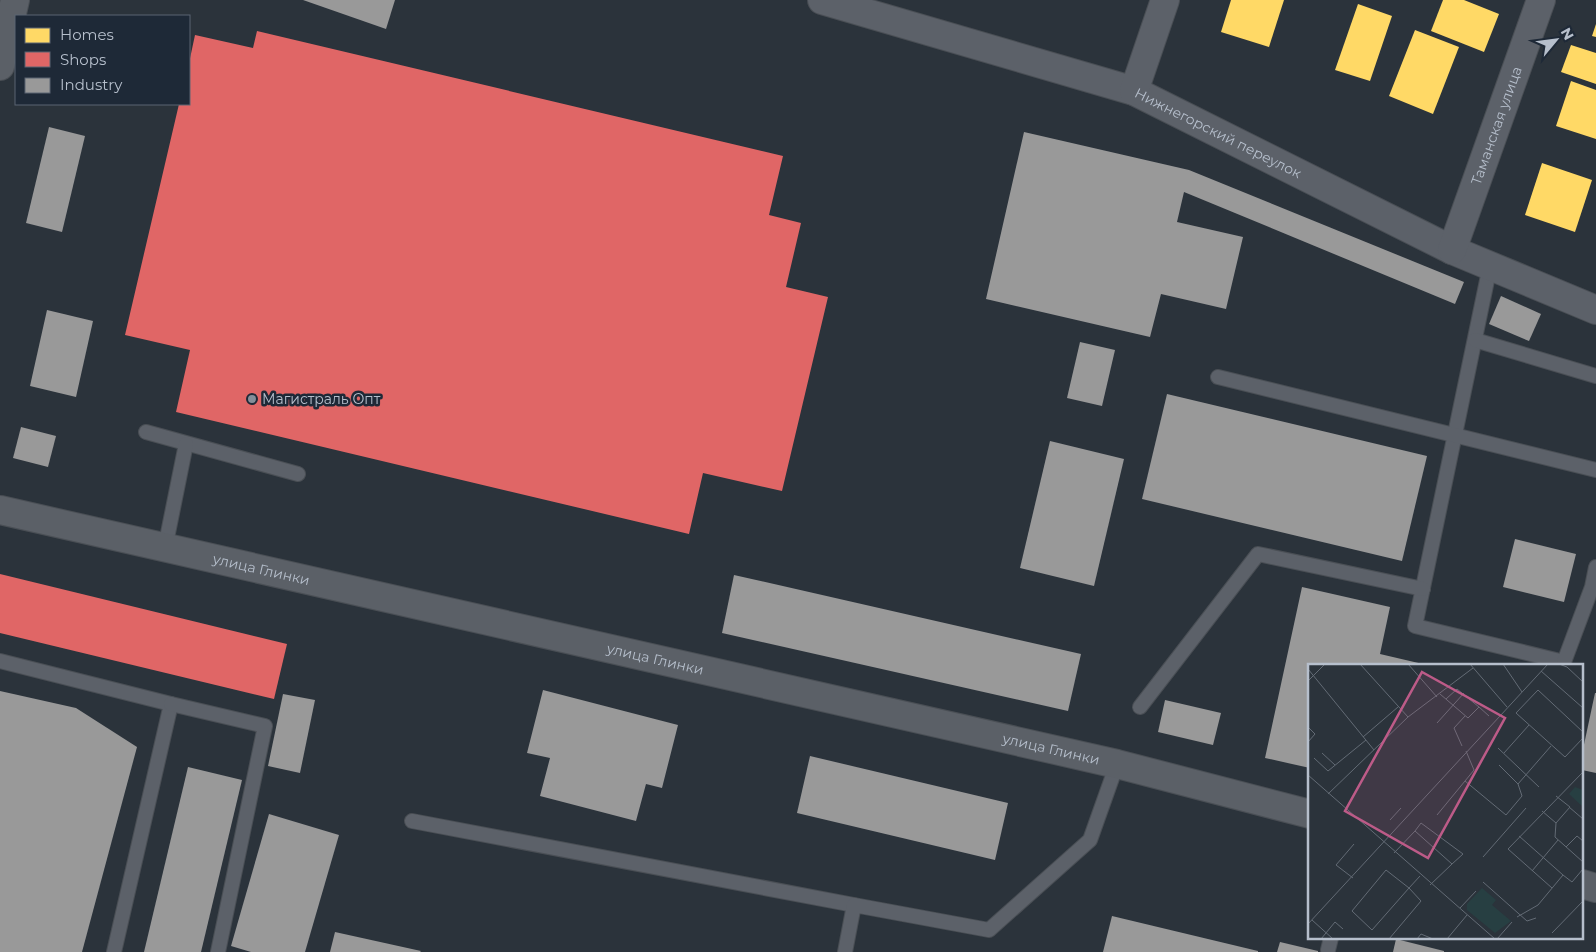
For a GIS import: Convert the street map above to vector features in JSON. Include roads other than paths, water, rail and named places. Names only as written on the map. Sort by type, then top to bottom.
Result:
[{"type":"main road","points":[[0,66],[15,0]]},
{"type":"main road","name":"улица Глинки","points":[[0,510],[1117,764],[1308,813]]},
{"type":"street","name":"Нижнегорский переулок","points":[[822,0],[1134,91],[1452,250],[1596,310]]},
{"type":"street","points":[[1134,91],[1165,0]]},
{"type":"street","name":"Таманская улица","points":[[1452,250],[1541,0]]},
{"type":"lane","points":[[1490,266],[1415,626],[1564,664],[1592,587],[1596,567]]},
{"type":"lane","points":[[1475,340],[1596,376]]},
{"type":"lane","points":[[1218,377],[1596,470]]},
{"type":"lane","points":[[146,432],[298,474]]},
{"type":"lane","points":[[165,548],[186,444]]},
{"type":"lane","points":[[1140,707],[1258,554],[1423,589]]},
{"type":"lane","points":[[0,661],[265,726],[218,952]]},
{"type":"lane","points":[[114,952],[172,704]]},
{"type":"lane","points":[[412,822],[989,930],[1090,840],[1117,764]]},
{"type":"lane","points":[[845,952],[854,905]]},
{"type":"place","name":"Магистраль Опт","points":[[252,399]]}]
